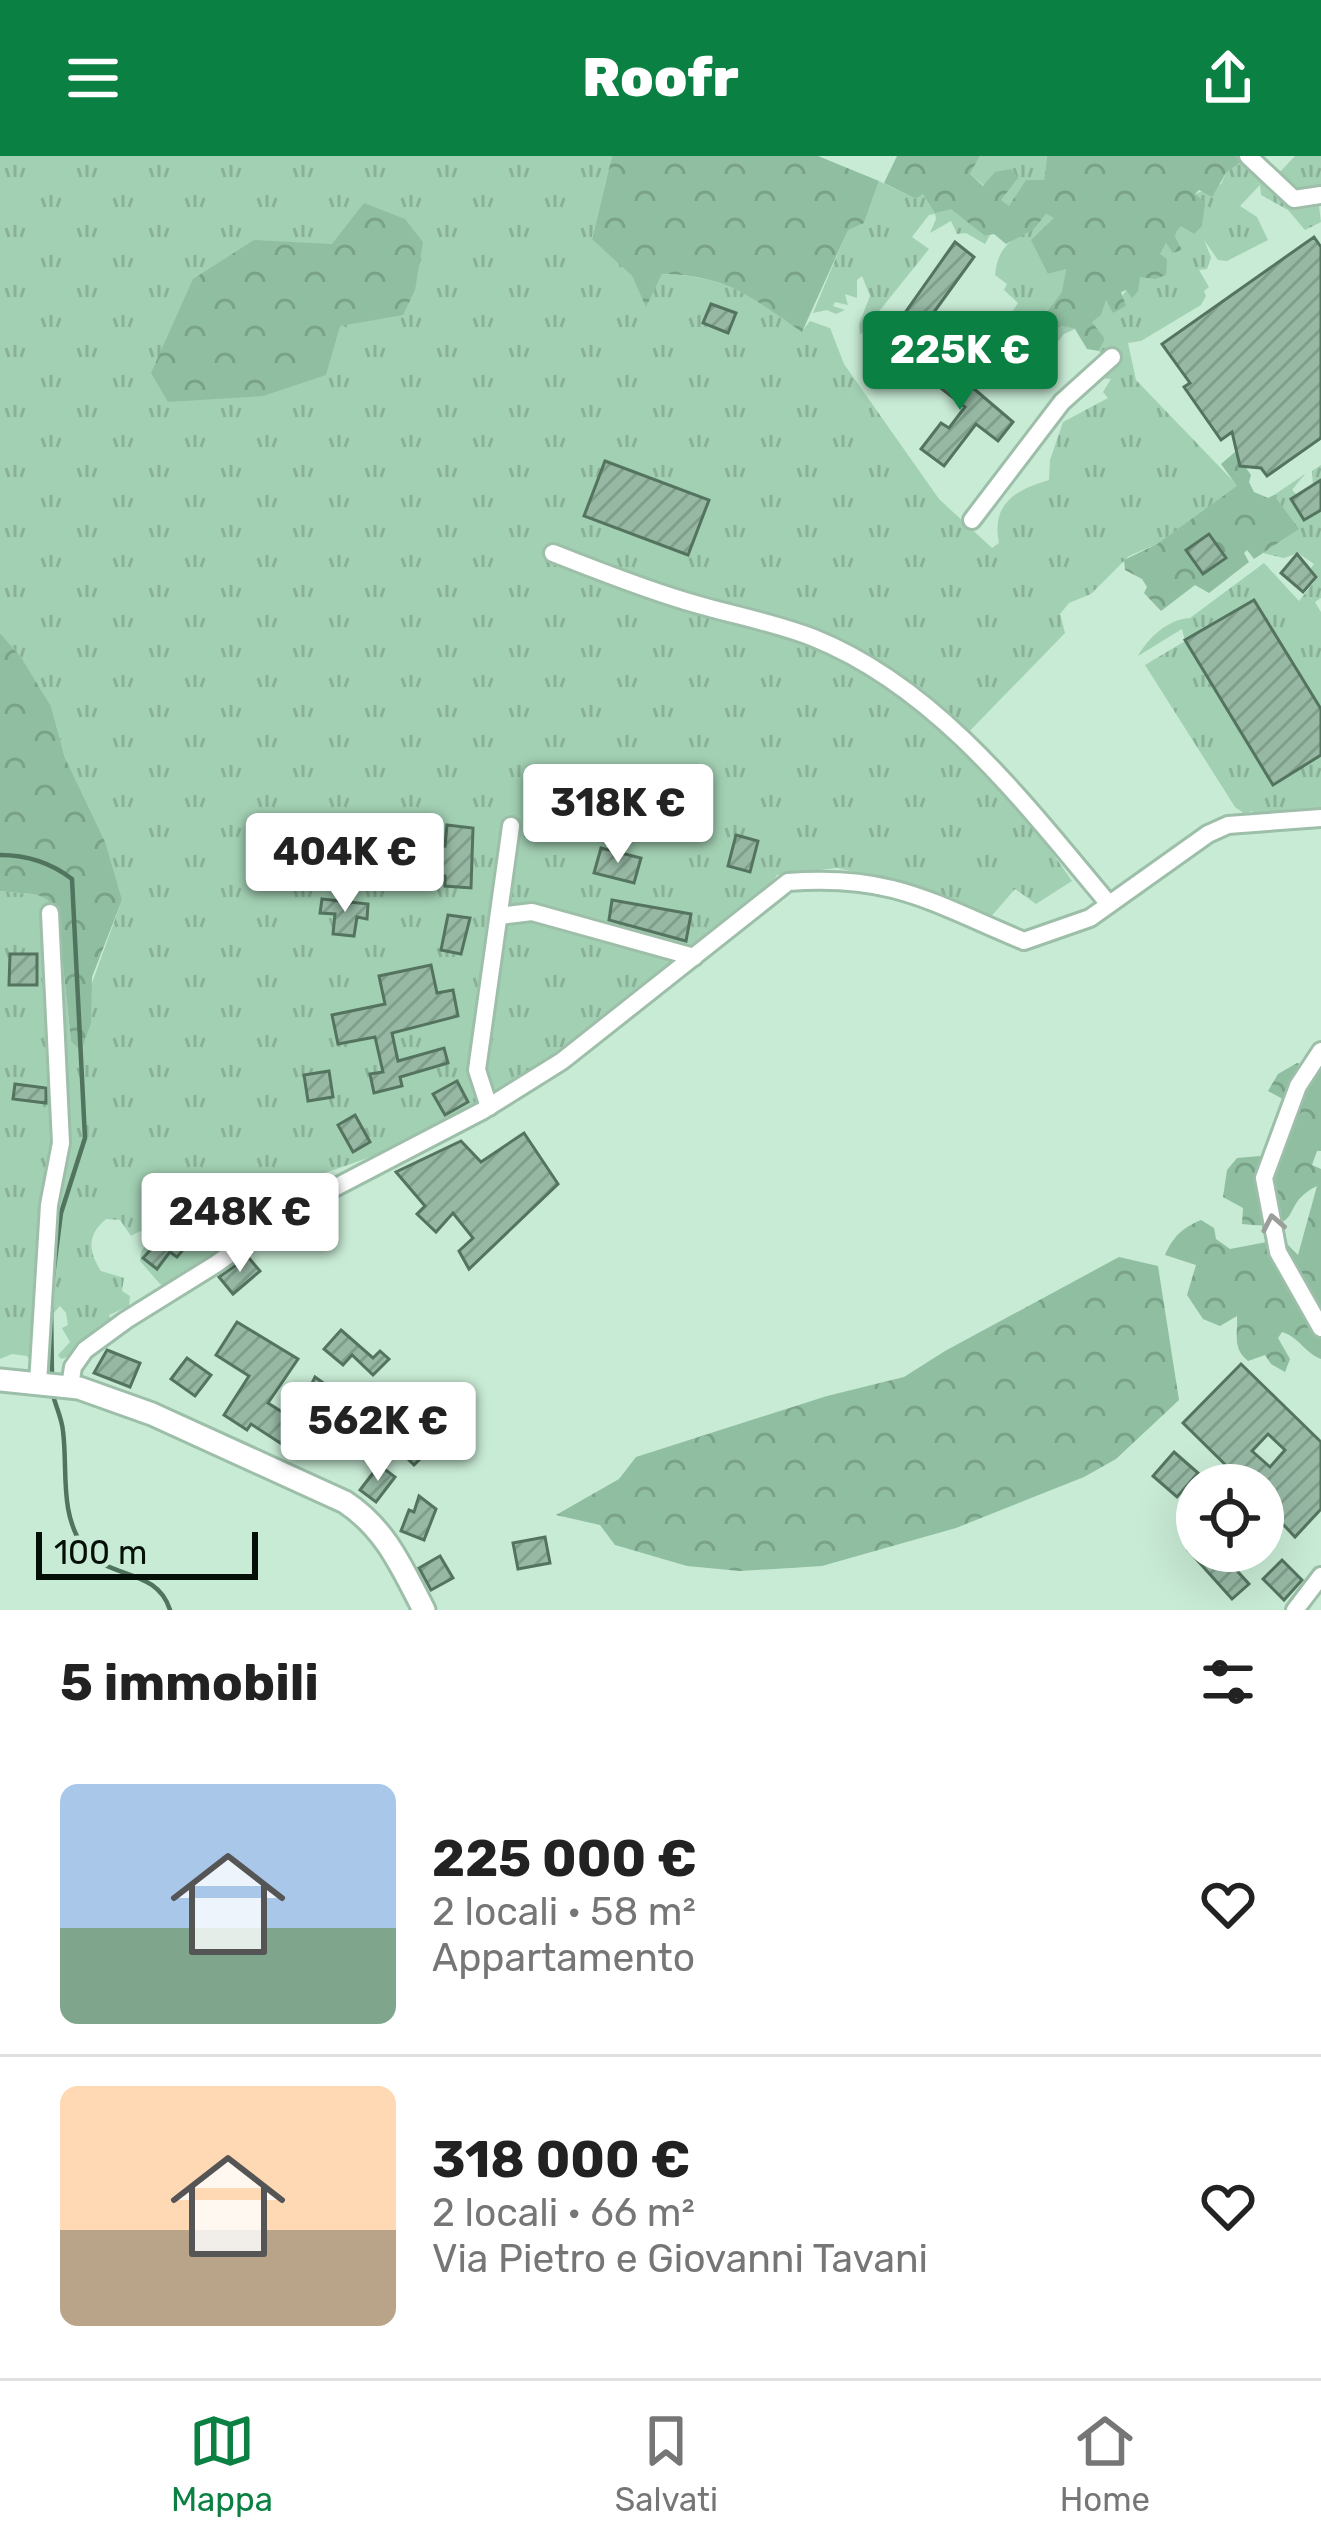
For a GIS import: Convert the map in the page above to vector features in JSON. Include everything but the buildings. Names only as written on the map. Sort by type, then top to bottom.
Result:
[{"type":"street","points":[[1248,156],[1294,199],[1321,195]]},
{"type":"street","points":[[971,520],[1062,402],[1112,357]]},
{"type":"street","points":[[554,553],[683,601],[815,638],[876,671],[972,748],[1109,904]]},
{"type":"street","points":[[53,1385],[85,1350],[290,1211],[489,1107],[562,1061],[788,882],[832,879],[889,886],[933,898],[1024,941],[1090,918],[1208,834],[1228,825],[1321,818]]},
{"type":"street","points":[[489,1107],[477,1070],[511,826]]},
{"type":"street","points":[[499,916],[532,912],[694,957]]},
{"type":"street","points":[[50,913],[61,1142],[49,1204],[53,1385]]},
{"type":"street","points":[[1321,1051],[1298,1086],[1264,1178],[1278,1252],[1321,1328]]},
{"type":"street","points":[[0,1380],[53,1385],[152,1414],[345,1502],[368,1517],[386,1538],[424,1610]]},
{"type":"street","points":[[1295,1610],[1321,1576]]},
{"type":"green space","points":[[0,156],[612,156],[592,238],[632,276],[646,305],[662,274],[685,276],[737,290],[802,331],[810,321],[830,328],[844,364],[939,499],[992,548],[999,543],[999,518],[1008,501],[1049,480],[1050,460],[1063,422],[1108,398],[1103,392],[1111,379],[1101,378],[1107,363],[1099,351],[1105,339],[1091,322],[1106,298],[1114,313],[1124,293],[1167,241],[1182,250],[1174,234],[1181,225],[1194,233],[1195,194],[1221,184],[1226,173],[1242,161],[1296,210],[1319,206],[1321,222],[1305,230],[1288,210],[1261,195],[1260,185],[1240,206],[1257,217],[1268,240],[1227,261],[1218,260],[1204,240],[1211,257],[1207,269],[1199,270],[1209,287],[1201,305],[1141,341],[1128,343],[1136,380],[1238,486],[1157,544],[1129,556],[1091,594],[1069,603],[1060,614],[1065,633],[960,741],[1016,801],[1072,881],[1036,904],[1015,889],[989,919],[927,889],[837,868],[777,875],[766,892],[520,1085],[387,1151],[297,1183],[236,1246],[169,1288],[140,1261],[150,1238],[140,1231],[131,1236],[120,1220],[106,1219],[93,1237],[94,1257],[101,1271],[124,1278],[122,1291],[130,1296],[129,1306],[109,1315],[112,1322],[71,1360],[58,1355],[70,1342],[62,1328],[68,1325],[60,1306],[50,1317],[48,1361],[33,1365],[27,1356],[12,1354],[0,1359],[0,891],[43,897],[54,908],[71,1041],[122,900],[65,758],[51,706],[0,633]]},
{"type":"green space","points":[[612,156],[818,156],[879,181],[864,223],[848,230],[802,332],[737,290],[685,275],[662,274],[646,307],[632,276],[592,239]]},
{"type":"green space","points":[[897,156],[980,156],[970,174],[983,186],[995,172],[1011,169],[1018,178],[1001,200],[1009,206],[1026,180],[1044,180],[1047,156],[1236,156],[1242,161],[1226,173],[1212,197],[1199,190],[1195,194],[1205,202],[1202,226],[1194,234],[1181,226],[1174,234],[1182,250],[1173,253],[1166,243],[1160,254],[1167,259],[1166,275],[1140,277],[1138,291],[1132,298],[1126,290],[1121,292],[1126,306],[1113,313],[1106,300],[1101,315],[1092,322],[1105,339],[1099,351],[1087,349],[1075,329],[1058,325],[1047,312],[1062,292],[1066,269],[1048,274],[1031,240],[1054,218],[1046,214],[1033,230],[1006,244],[994,234],[985,236],[951,209],[935,213],[923,194],[916,199],[884,183]]},
{"type":"green space","points":[[980,156],[1047,156],[1044,180],[1009,207],[970,174]]},
{"type":"green space","points":[[1295,156],[1321,156],[1321,190],[1300,195],[1279,173]]},
{"type":"green space","points":[[879,181],[916,199],[923,194],[990,235],[985,244],[966,233],[957,234],[951,221],[930,233],[936,219],[935,214],[929,215],[912,237],[929,249],[860,335],[859,324],[870,296],[862,276],[857,280],[857,298],[845,294],[848,305],[835,302],[833,306],[845,310],[813,313],[848,229],[864,223]]},
{"type":"green space","points":[[364,203],[405,219],[423,242],[415,290],[403,315],[340,326],[326,375],[263,396],[168,402],[151,373],[193,279],[254,240],[332,244]]},
{"type":"green space","points":[[1046,214],[1055,218],[1049,274],[1066,268],[1058,325],[1075,329],[1052,349],[1043,342],[1033,343],[1041,333],[1035,325],[1019,341],[1007,337],[1004,324],[1018,303],[995,275],[1001,252]]},
{"type":"green space","points":[[1235,452],[1251,475],[1254,492],[1268,498],[1274,495],[1299,529],[1254,559],[1247,550],[1249,562],[1209,593],[1195,585],[1161,611],[1144,593],[1147,587],[1142,579],[1125,570],[1124,560],[1157,544],[1237,486],[1221,464]]},
{"type":"green space","points":[[1321,465],[1321,598],[1315,602],[1321,612],[1321,813],[1245,814],[1235,807],[1145,665],[1185,641],[1182,629],[1138,656],[1159,631],[1190,618],[1264,563],[1299,601],[1318,577],[1311,568],[1314,564],[1298,553],[1284,558],[1263,553],[1298,529],[1274,495],[1305,474],[1292,490],[1297,495],[1313,485],[1312,471]]},
{"type":"green space","points":[[0,633],[51,706],[65,758],[105,842],[122,900],[92,977],[91,1023],[81,1051],[71,1041],[54,908],[43,897],[0,891]]},
{"type":"green space","points":[[1297,1063],[1321,1068],[1321,1151],[1312,1165],[1321,1169],[1321,1359],[1282,1332],[1278,1338],[1290,1359],[1285,1372],[1265,1355],[1248,1361],[1243,1356],[1237,1341],[1237,1316],[1220,1326],[1203,1319],[1187,1295],[1196,1265],[1165,1255],[1179,1234],[1201,1220],[1230,1249],[1282,1239],[1298,1255],[1317,1186],[1277,1224],[1242,1224],[1243,1208],[1223,1197],[1227,1170],[1237,1158],[1273,1155],[1271,1132],[1284,1121],[1290,1103],[1268,1091],[1278,1074]]},
{"type":"green space","points":[[1119,1257],[1158,1266],[1179,1400],[1116,1459],[1084,1477],[956,1528],[822,1566],[740,1571],[687,1566],[615,1545],[600,1525],[556,1515],[619,1479],[636,1457],[827,1396],[904,1377]]},
{"type":"waterway","points":[[0,855],[38,861],[72,879],[85,1138],[61,1213],[53,1276]]},
{"type":"waterway","points":[[51,1305],[52,1378]]},
{"type":"waterway","points":[[53,1395],[62,1426],[68,1506],[76,1535],[94,1558],[154,1587],[170,1610]]}]
